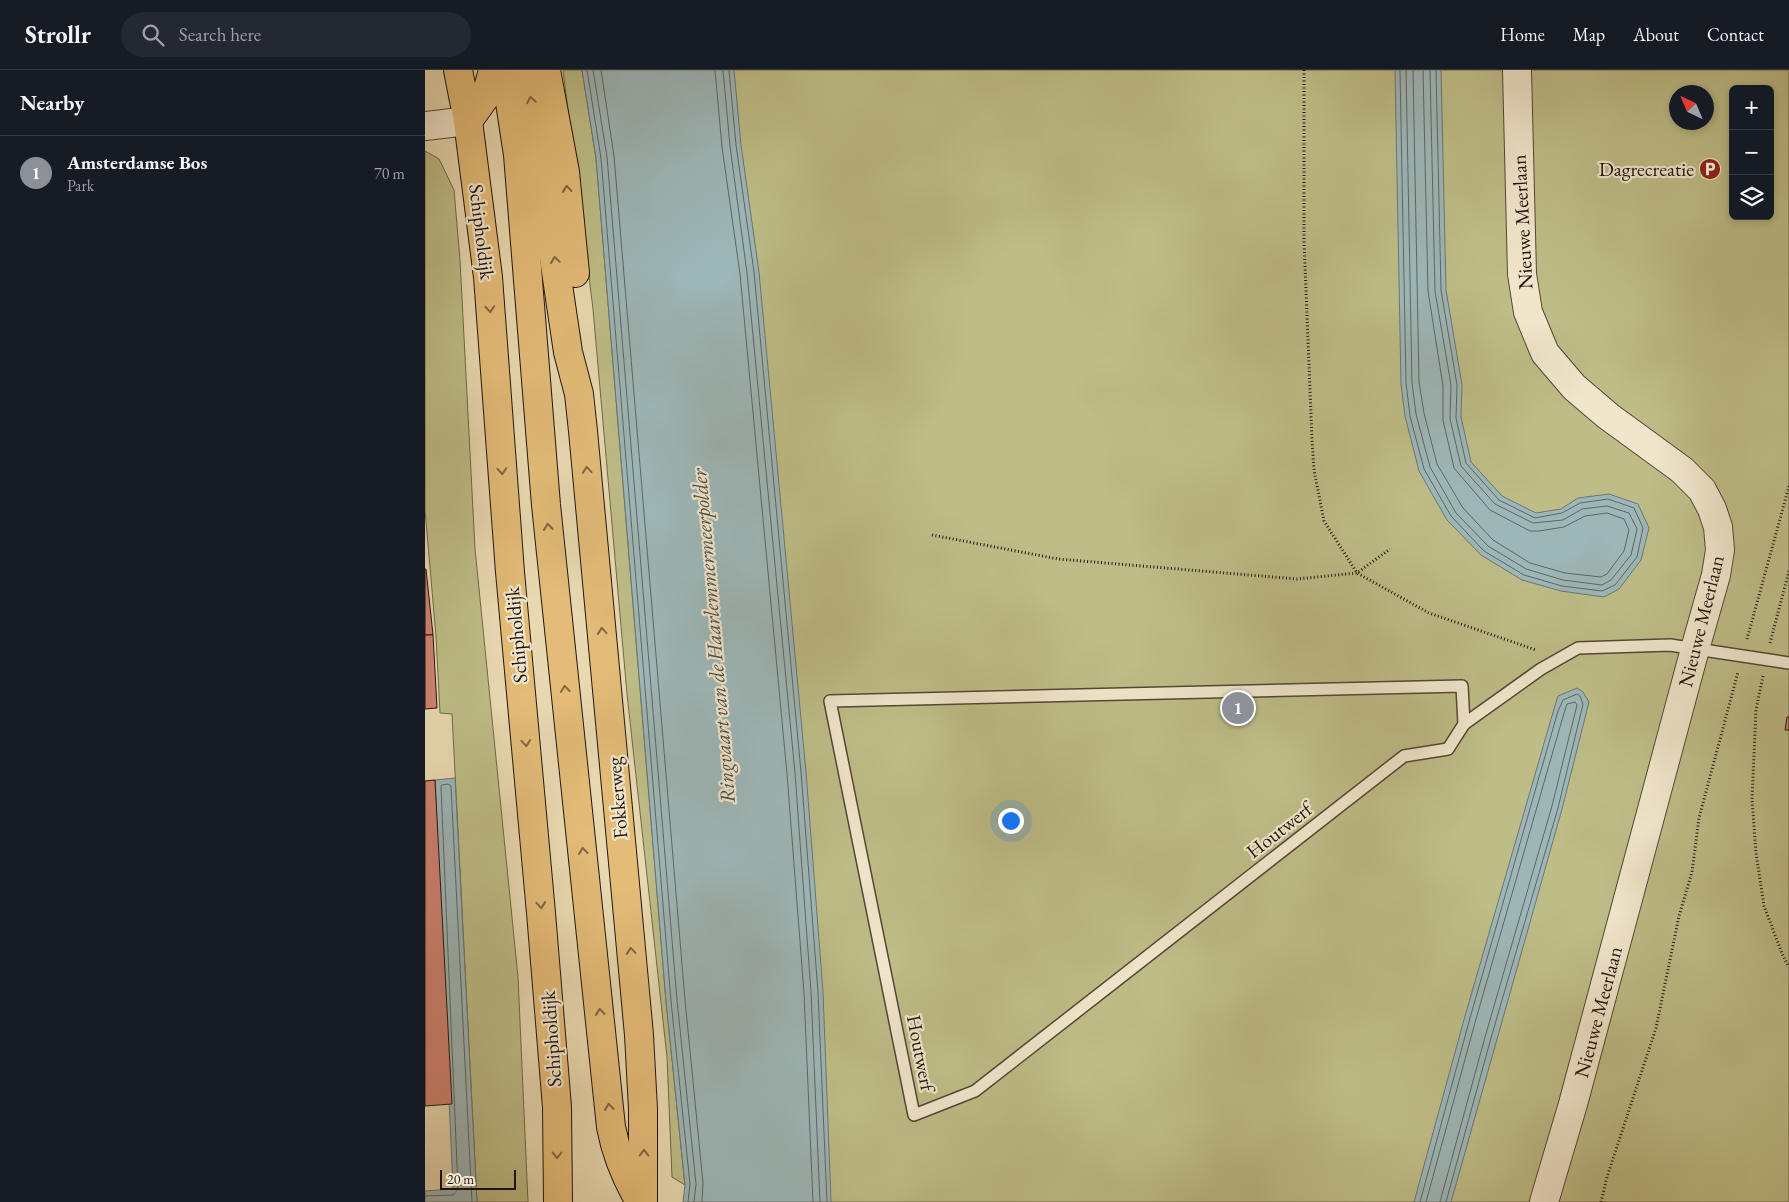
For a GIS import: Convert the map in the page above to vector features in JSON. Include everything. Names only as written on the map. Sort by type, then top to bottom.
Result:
[{"type":"main road","name":"Schipholdijk","points":[[458,70],[468,121],[488,277],[510,572],[557,1107],[557,1202]]},
{"type":"main road","points":[[468,121],[486,96],[493,70]]},
{"type":"main road","points":[[505,70],[518,155],[546,505],[611,1127],[615,1148],[641,1202]]},
{"type":"main road","points":[[526,70],[568,352],[579,394]]},
{"type":"main road","points":[[546,70],[565,172],[582,351],[579,394]]},
{"type":"main road","name":"Fokkerweg","points":[[579,394],[639,1035],[643,1109],[641,1202]]},
{"type":"street","name":"Nieuwe Meerlaan","points":[[1517,70],[1522,274],[1528,312],[1545,353],[1574,387],[1608,416],[1682,470],[1702,490],[1712,509],[1718,527],[1720,550],[1716,575],[1573,1104],[1544,1202]]},
{"type":"street","points":[[425,126],[468,121]]},
{"type":"lane","points":[[1463,724],[1541,669],[1578,648],[1670,644],[1789,664]]},
{"type":"lane","name":"Houtwerf","points":[[1462,686],[1463,724],[1449,749],[1404,756],[975,1091],[914,1114],[830,701],[1462,686]]},
{"type":"path","points":[[1304,70],[1304,240],[1313,470],[1324,521],[1357,573],[1429,613],[1536,650],[1578,648]]},
{"type":"path","points":[[1742,656],[1789,486]]},
{"type":"path","points":[[932,535],[1058,558],[1297,579],[1357,573],[1390,549]]},
{"type":"path","points":[[1789,571],[1765,660],[1756,710],[1753,808],[1756,853],[1764,906],[1789,968]]},
{"type":"path","points":[[1601,1202],[1607,1177],[1656,1028],[1679,916],[1693,872],[1699,818],[1733,690]]},
{"type":"shaded area","points":[[563,70],[582,70],[596,158],[666,1001],[685,1185],[672,1177],[667,1057],[627,694],[593,309]]},
{"type":"shaded area","points":[[635,70],[1789,70],[1789,1202],[731,1202]]},
{"type":"shaded area","points":[[425,151],[439,159],[454,190],[460,260],[475,549],[518,977],[528,1202],[477,1202],[452,714],[440,713],[436,636],[425,510]]},
{"type":"water","name":"Ringvaart van de Haarlemmermeerpolder","points":[[582,70],[734,70],[741,145],[759,272],[806,772],[823,992],[831,1202],[683,1202],[685,1185],[666,1001],[596,158]]},
{"type":"water","points":[[1395,70],[1441,70],[1446,290],[1462,385],[1461,417],[1471,462],[1502,496],[1536,513],[1561,509],[1578,498],[1609,494],[1638,504],[1649,528],[1641,560],[1619,589],[1604,597],[1561,591],[1522,580],[1481,555],[1447,520],[1419,471],[1405,416],[1401,384]]},
{"type":"water","points":[[1577,688],[1583,692],[1589,702],[1562,809],[1451,1202],[1414,1202],[1465,1016],[1558,696]]},
{"type":"water","points":[[455,778],[477,1202],[425,1202],[425,1191],[453,1189],[435,780]]},
{"type":"building","points":[[426,569],[433,635],[425,635]]},
{"type":"building","points":[[425,635],[433,635],[437,708],[425,709]]},
{"type":"building","points":[[1787,717],[1789,717],[1789,730],[1785,730]]},
{"type":"building","points":[[435,780],[452,1104],[425,1106],[425,781]]},
{"type":"place","name":"Dagrecreatie","points":[[1710,169]]},
{"type":"place","name":"Amsterdamse Bos","points":[[1238,708]]}]
